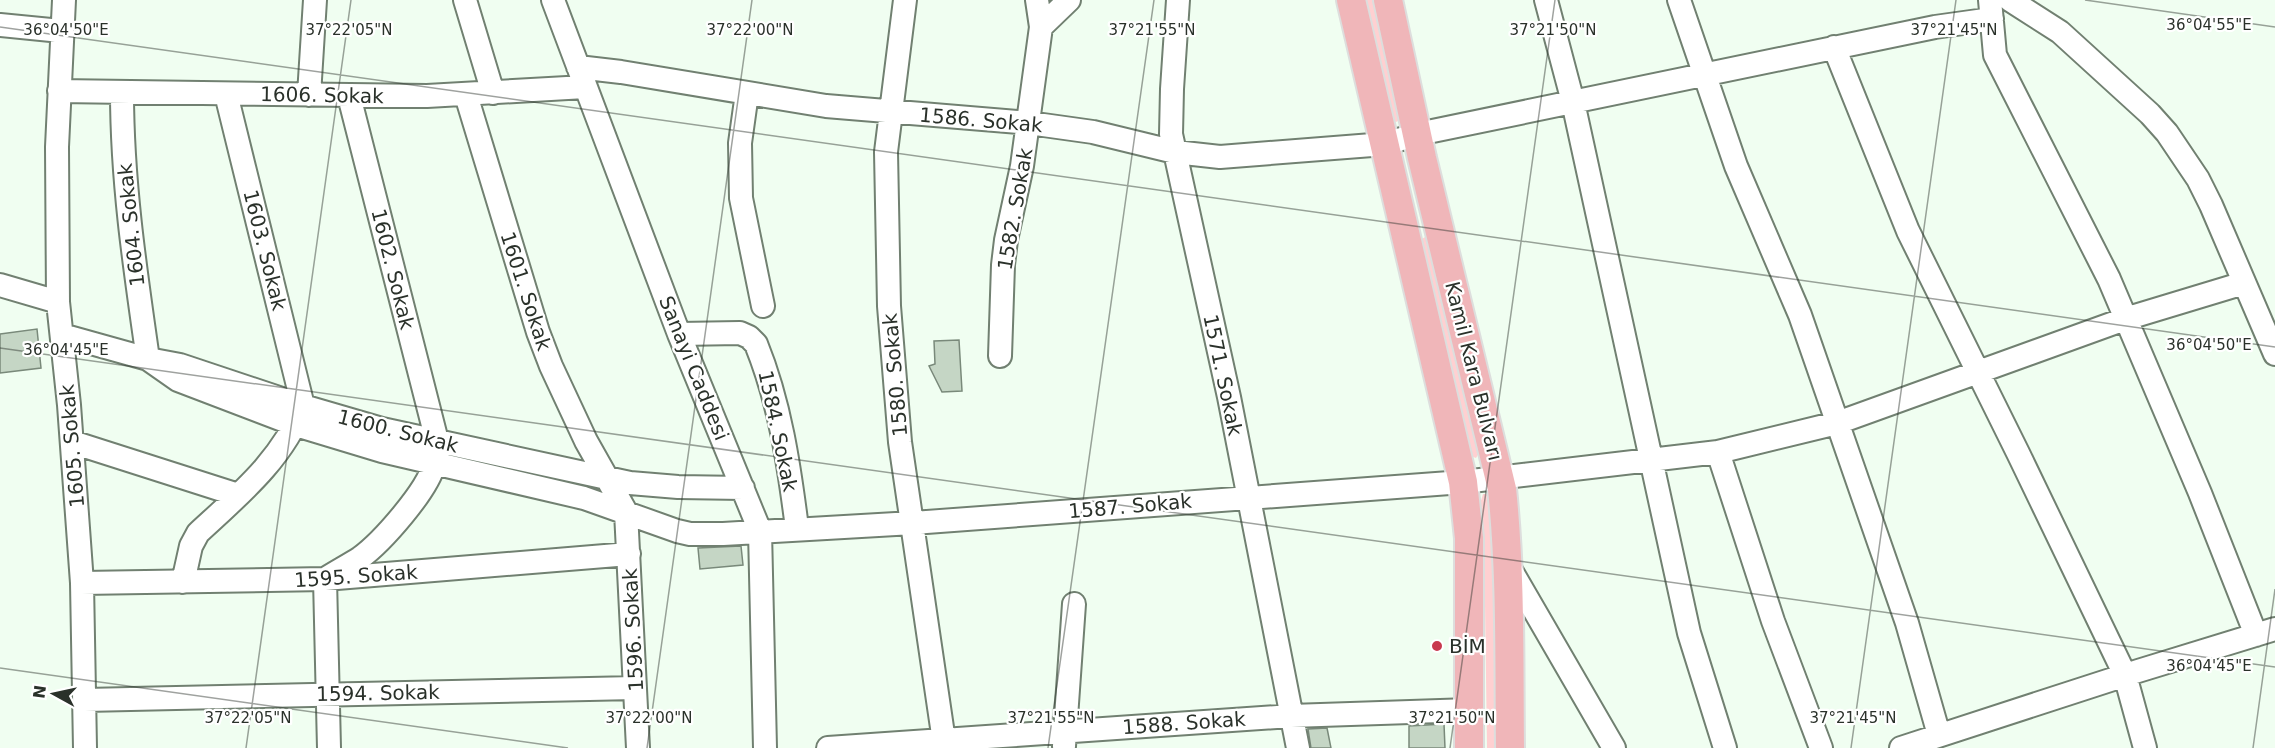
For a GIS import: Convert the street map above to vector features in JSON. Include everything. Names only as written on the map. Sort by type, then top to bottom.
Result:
[{"type":"main road","name":"Kamil Kara Bulvarı","points":[[1351,0],[1463,482],[1469,538],[1469,748]]},
{"type":"main road","name":"Kamil Kara Bulvarı","points":[[1388,0],[1422,158],[1500,479],[1508,565],[1510,748]]},
{"type":"street","name":"1605. Sokak","points":[[64,0],[61,31],[57,188],[58,302],[72,442],[82,583],[85,748]]},
{"type":"street","points":[[309,95],[315,0]]},
{"type":"street","points":[[465,0],[493,93]]},
{"type":"street","name":"Sanayi Caddesi","points":[[554,0],[679,334],[760,531],[765,748]]},
{"type":"street","name":"1580. Sokak","points":[[904,0],[886,162],[889,306],[900,442],[944,745]]},
{"type":"street","name":"1582. Sokak","points":[[1000,356],[1004,256],[1029,123],[1041,27],[1037,0]]},
{"type":"street","points":[[1041,27],[1069,0]]},
{"type":"street","name":"1571. Sokak","points":[[1178,0],[1171,119],[1175,152],[1229,397],[1298,748]]},
{"type":"street","points":[[1546,0],[1573,102],[1689,633],[1725,748]]},
{"type":"street","points":[[1679,0],[1736,166],[1800,315],[1907,623],[1939,735]]},
{"type":"street","points":[[2010,0],[2060,32],[2080,48],[2167,132],[2199,179],[2275,354]]},
{"type":"street","points":[[1901,748],[2266,632],[2200,493],[2109,279],[1995,55],[1991,9]]},
{"type":"street","name":"1586. Sokak","points":[[581,77],[747,93],[826,106],[1029,123],[1093,132],[1175,152],[1220,157],[1385,144],[1418,134],[1935,27],[1991,9]]},
{"type":"street","points":[[0,25],[61,31]]},
{"type":"street","points":[[1834,47],[1908,231],[2125,675],[2145,748]]},
{"type":"street","name":"1606. Sokak","points":[[59,90],[349,96],[466,95],[493,93],[581,77]]},
{"type":"street","name":"1604. Sokak","points":[[122,92],[126,197],[148,358]]},
{"type":"street","points":[[747,93],[740,143],[741,198],[763,306]]},
{"type":"street","name":"1603. Sokak","points":[[226,94],[300,416]]},
{"type":"street","name":"1601. Sokak","points":[[466,95],[538,332],[566,401],[626,512]]},
{"type":"street","name":"1602. Sokak","points":[[349,96],[437,441]]},
{"type":"street","name":"1587. Sokak","points":[[300,416],[359,445],[553,490],[626,512],[665,528],[690,534],[913,523],[1248,496],[1500,479],[1535,472],[1718,452],[1837,423],[2126,319],[2244,283]]},
{"type":"street","points":[[0,285],[58,302]]},
{"type":"street","name":"1584. Sokak","points":[[679,334],[740,333],[749,337],[756,344],[779,416],[787,450],[797,528]]},
{"type":"street","name":"1600. Sokak","points":[[62,335],[180,365],[300,416],[382,429],[606,478],[668,486],[742,488]]},
{"type":"street","points":[[183,582],[191,546],[198,533],[276,456],[300,416]]},
{"type":"street","points":[[329,748],[325,579],[361,557],[387,533],[430,476],[437,441]]},
{"type":"street","points":[[72,442],[238,495]]},
{"type":"street","points":[[1718,452],[1773,621],[1821,748]]},
{"type":"street","name":"1596. Sokak","points":[[626,512],[638,748]]},
{"type":"street","name":"1595. Sokak","points":[[82,583],[325,579],[629,554]]},
{"type":"street","points":[[1508,565],[1614,748]]},
{"type":"street","points":[[1064,740],[1074,604]]},
{"type":"street","name":"1594. Sokak","points":[[85,700],[635,688]]},
{"type":"street","name":"1588. Sokak","points":[[828,748],[1064,740],[1291,716],[1470,710]]},
{"type":"shaded area","points":[[1364,0],[1374,0],[1400,120],[1396,122],[1393,120]]},
{"type":"shaded area","points":[[1427,236],[1479,453],[1476,458],[1471,456],[1420,240]]},
{"type":"shaded area","points":[[1483,494],[1489,497],[1494,544],[1497,748],[1487,748],[1484,534],[1480,504]]},
{"type":"building","points":[[37,329],[41,368],[0,373],[0,334]]},
{"type":"building","points":[[959,340],[962,391],[942,392],[929,366],[935,364],[934,341]]},
{"type":"building","points":[[741,546],[743,565],[700,569],[698,548]]},
{"type":"building","points":[[1444,724],[1445,748],[1409,748],[1409,726]]},
{"type":"building","points":[[1327,728],[1331,748],[1311,748],[1308,729]]},
{"type":"place","name":"BİM","points":[[1437,646]]}]
